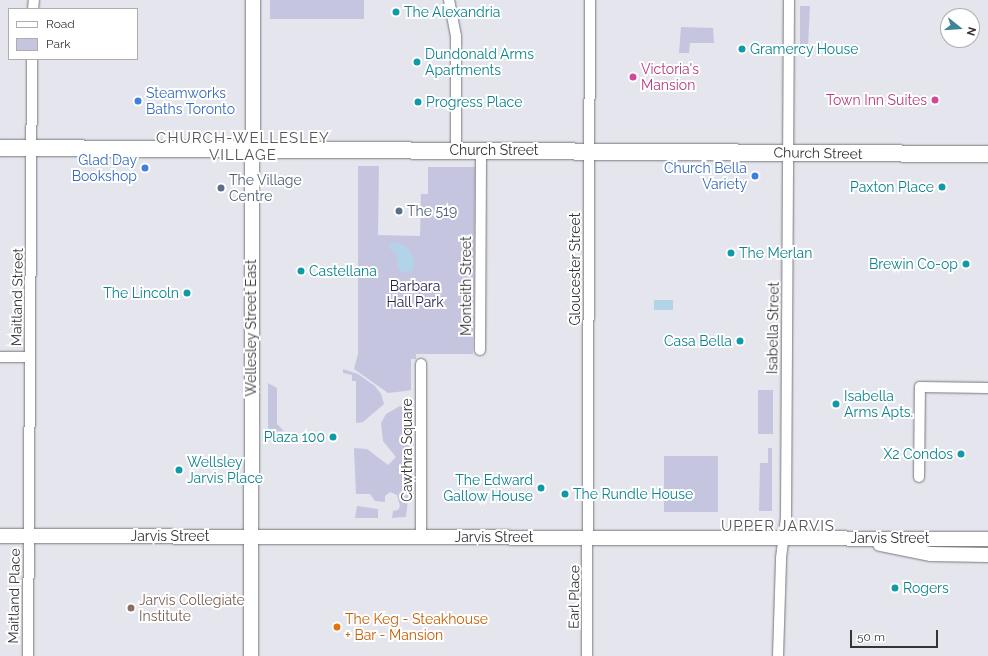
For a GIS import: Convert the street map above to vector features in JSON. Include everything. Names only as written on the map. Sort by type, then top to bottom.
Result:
[{"type":"main road","name":"Wellesley Street East","points":[[251,656],[253,0]]},
{"type":"main road","name":"Church Street","points":[[0,148],[988,154]]},
{"type":"main road","name":"Jarvis Street","points":[[0,536],[783,537],[988,539]]},
{"type":"main road","points":[[846,538],[931,554],[988,555]]},
{"type":"street","points":[[449,0],[456,36],[456,150]]},
{"type":"street","name":"Gloucester Street","points":[[588,537],[590,0]]},
{"type":"street","name":"Isabella Street","points":[[778,656],[783,537],[786,518],[789,0]]},
{"type":"street","name":"Maitland Street","points":[[29,536],[32,60]]},
{"type":"street","name":"Monteith Street","points":[[480,350],[481,150]]},
{"type":"street","points":[[0,356],[30,357]]},
{"type":"street","name":"Cawthra Square","points":[[421,364],[422,536]]},
{"type":"street","points":[[919,477],[920,387],[988,388]]},
{"type":"street","name":"Maitland Place","points":[[28,656],[29,536]]},
{"type":"street","name":"Earl Place","points":[[587,656],[588,537]]},
{"type":"green space","points":[[270,0],[364,0],[364,19],[270,19]]},
{"type":"green space","points":[[800,6],[810,6],[808,47],[800,45]]},
{"type":"green space","points":[[681,27],[713,28],[714,43],[690,43],[689,53],[679,53]]},
{"type":"green space","name":"Barbara Hall Park","points":[[358,166],[379,166],[378,235],[420,236],[421,194],[428,194],[428,167],[475,167],[473,354],[416,354],[416,359],[411,359],[411,390],[388,393],[354,369],[358,354]]},
{"type":"green space","points":[[343,369],[358,374],[375,386],[381,394],[384,404],[363,422],[356,423],[356,381],[352,381],[352,375],[343,373]]},
{"type":"green space","points":[[268,383],[277,388],[277,424],[284,431],[268,432]]},
{"type":"green space","points":[[758,390],[773,390],[773,434],[758,434]]},
{"type":"green space","points":[[400,406],[411,411],[408,500],[406,517],[392,518],[393,511],[398,510],[400,506],[397,495],[390,492],[385,496],[385,502],[375,501],[370,494],[356,494],[354,448],[367,449],[388,465],[396,457],[383,441],[381,423],[386,414]]},
{"type":"green space","points":[[768,448],[772,448],[772,511],[759,511],[760,463],[768,463]]},
{"type":"green space","points":[[664,456],[718,456],[718,512],[664,512]]},
{"type":"green space","points":[[357,506],[378,509],[378,518],[355,518]]},
{"type":"shaded area","points":[[390,243],[399,243],[408,248],[415,261],[412,271],[404,273],[398,269],[397,254],[390,249]]},
{"type":"shaded area","points":[[654,300],[673,300],[673,310],[654,310]]},
{"type":"place","name":"The Alexandria","points":[[396,12]]},
{"type":"place","name":"Gramercy House","points":[[742,49]]},
{"type":"place","name":"Dundonald Arms Apartments","points":[[417,62]]},
{"type":"place","name":"Victoria's Mansion","points":[[633,77]]},
{"type":"place","name":"Town Inn Suites","points":[[935,100]]},
{"type":"place","name":"Steamworks Baths Toronto","points":[[138,101]]},
{"type":"place","name":"Progress Place","points":[[418,102]]},
{"type":"place","name":"Glad Day Bookshop","points":[[145,168]]},
{"type":"place","name":"Church Bella Variety","points":[[755,176]]},
{"type":"place","name":"Paxton Place","points":[[942,187]]},
{"type":"place","name":"The Village Centre","points":[[221,188]]},
{"type":"place","name":"The 519","points":[[399,211]]},
{"type":"place","name":"The Merlan","points":[[731,253]]},
{"type":"place","name":"Brewin Co-op","points":[[966,264]]},
{"type":"place","name":"Castellana","points":[[301,271]]},
{"type":"place","name":"The Lincoln","points":[[187,293]]},
{"type":"place","name":"Casa Bella","points":[[740,341]]},
{"type":"place","name":"Isabella Arms Apts.","points":[[836,404]]},
{"type":"place","name":"Plaza 100","points":[[333,437]]},
{"type":"place","name":"X2 Condos","points":[[961,454]]},
{"type":"place","name":"Wellsley Jarvis Place","points":[[179,470]]},
{"type":"place","name":"The Edward Gallow House","points":[[541,488]]},
{"type":"place","name":"The Rundle House","points":[[565,494]]},
{"type":"place","name":"Rogers","points":[[895,588]]},
{"type":"place","name":"Jarvis Collegiate Institute","points":[[131,608]]},
{"type":"place","name":"The Keg - Steakhouse + Bar - Mansion","points":[[337,627]]},
{"type":"district","name":"CHURCH-WELLESLEY VILLAGE","points":[[243,146]]},
{"type":"district","name":"UPPER JARVIS","points":[[778,527]]}]
